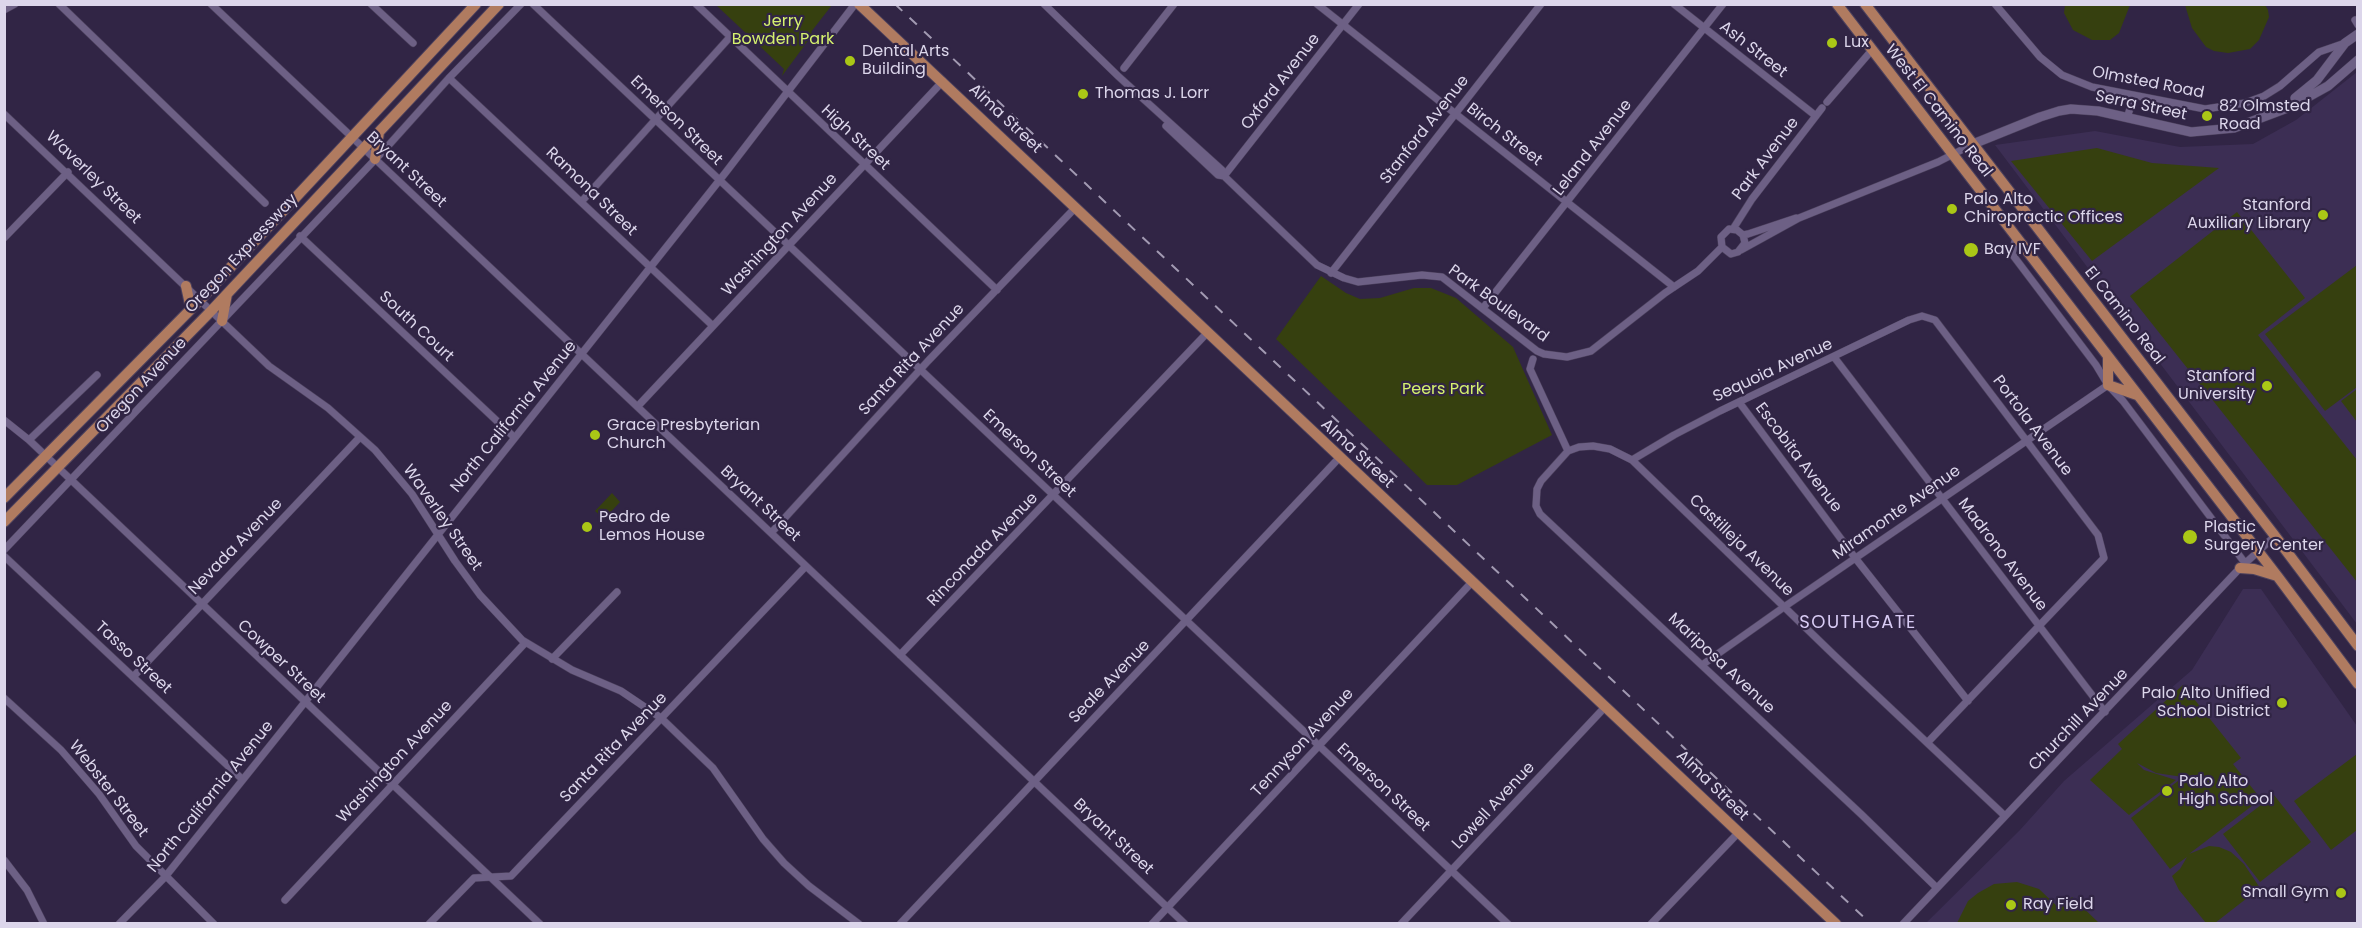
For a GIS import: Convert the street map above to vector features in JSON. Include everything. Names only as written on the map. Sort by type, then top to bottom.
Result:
[{"type":"main road","name":"Oregon Expressway","points":[[4,498],[201,299],[476,4]]},
{"type":"main road","name":"Oregon Expressway","points":[[4,522],[212,310],[499,4]]},
{"type":"main road","points":[[487,16],[505,4]]},
{"type":"main road","name":"Alma Street","points":[[859,4],[1836,924]]},
{"type":"main road","name":"West El Camino Real","points":[[1837,4],[2016,237]]},
{"type":"main road","name":"El Camino Real","points":[[1865,4],[2358,646]]},
{"type":"main road","points":[[375,159],[379,132]]},
{"type":"main road","points":[[2016,237],[2358,684]]},
{"type":"main road","points":[[186,286],[191,309]]},
{"type":"main road","points":[[222,321],[227,294]]},
{"type":"main road","points":[[2108,358],[2108,385],[2138,395]]},
{"type":"main road","points":[[2243,566],[2278,577]]},
{"type":"street","points":[[4,10],[15,4]]},
{"type":"street","points":[[59,4],[265,203]]},
{"type":"street","name":"Bryant Street","points":[[211,4],[1185,924]]},
{"type":"street","points":[[371,4],[413,43]]},
{"type":"street","name":"Oregon Avenue","points":[[4,550],[375,159],[501,22],[521,4]]},
{"type":"street","name":"Emerson Street","points":[[533,4],[1508,924]]},
{"type":"street","name":"High Street","points":[[696,4],[997,290]]},
{"type":"street","name":"North California Avenue","points":[[119,924],[165,877],[305,702],[719,180],[855,4]]},
{"type":"street","name":"Park Boulevard","points":[[1044,4],[1163,118],[1222,170],[1224,176],[1317,265],[1344,279],[1365,282],[1433,275],[1446,279],[1537,351],[1551,356],[1582,355],[1595,348],[1674,286],[1698,271],[1722,247],[1720,240],[1723,233],[1733,229]]},
{"type":"street","points":[[1124,68],[1174,4]]},
{"type":"street","name":"Birch Street","points":[[1317,4],[1674,286]]},
{"type":"street","name":"Oxford Avenue","points":[[1224,176],[1359,4]]},
{"type":"street","name":"Stanford Avenue","points":[[1331,273],[1541,4]]},
{"type":"street","name":"Ash Street","points":[[1674,4],[1816,116]]},
{"type":"street","name":"Leland Avenue","points":[[1483,308],[1723,4]]},
{"type":"street","name":"Olmsted Road","points":[[1995,4],[2050,67],[2076,82],[2195,108],[2225,107],[2264,96],[2280,86],[2319,52],[2345,44]]},
{"type":"street","name":"Serra Street","points":[[2270,115],[2317,80],[2345,44],[2358,34]]},
{"type":"street","points":[[582,201],[730,37]]},
{"type":"street","name":"Park Avenue","points":[[1733,229],[1752,199],[1816,116],[1872,50]]},
{"type":"street","name":"Serra Street","points":[[1973,144],[2058,111],[2098,111],[2191,132],[2234,128],[2290,107],[2328,86],[2358,60]]},
{"type":"street","name":"Ramona Street","points":[[449,78],[713,326]]},
{"type":"street","name":"Washington Avenue","points":[[638,406],[943,81]]},
{"type":"street","points":[[2127,118],[2134,96]]},
{"type":"street","name":"Waverley Street","points":[[4,114],[68,172],[269,366],[328,408],[360,437],[392,470],[480,595],[525,643],[552,659],[621,692],[661,718],[713,768],[763,839],[784,863],[815,891],[859,924]]},
{"type":"street","name":"Park Boulevard","points":[[1166,126],[1218,175],[1224,176]]},
{"type":"street","points":[[1722,247],[1731,254],[1741,250],[1799,218],[1953,155],[1973,144]]},
{"type":"street","points":[[4,238],[68,172]]},
{"type":"street","name":"Santa Rita Avenue","points":[[771,533],[920,370],[1076,207]]},
{"type":"street","points":[[1733,229],[1743,235],[1758,232],[1789,219],[1799,218]]},
{"type":"street","points":[[1741,250],[1745,243],[1743,235]]},
{"type":"street","name":"South Court","points":[[300,236],[514,437]]},
{"type":"street","points":[[2016,237],[2012,254],[2096,364],[2108,385],[2123,401],[2243,566]]},
{"type":"street","name":"Sequoia Avenue","points":[[1632,460],[1674,435],[1739,402],[1909,320],[1922,316],[1929,317]]},
{"type":"street","name":"Portola Avenue","points":[[1929,317],[1935,320],[2098,536],[2103,550],[2104,558],[2038,626]]},
{"type":"street","name":"Rinconada Avenue","points":[[900,655],[1207,333]]},
{"type":"street","name":"Madrono Avenue","points":[[1834,357],[2105,712]]},
{"type":"street","points":[[1533,359],[1530,369],[1568,451]]},
{"type":"street","points":[[29,440],[97,375]]},
{"type":"street","name":"Miramonte Avenue","points":[[1702,665],[2108,385]]},
{"type":"street","name":"Escobita Avenue","points":[[1739,402],[1856,559],[1968,701]]},
{"type":"street","name":"Cowper Street","points":[[4,420],[29,440],[540,924]]},
{"type":"street","name":"Nevada Avenue","points":[[133,676],[360,437]]},
{"type":"street","name":"Castilleja Avenue","points":[[1568,451],[1593,446],[1610,449],[1632,460],[2006,816]]},
{"type":"street","name":"Mariposa Avenue","points":[[1568,451],[1541,481],[1537,489],[1536,506],[1540,514],[1937,888]]},
{"type":"street","name":"Seale Avenue","points":[[900,924],[1187,622],[1339,458]]},
{"type":"street","name":"Churchill Avenue","points":[[1904,924],[2257,551],[2275,536]]},
{"type":"street","name":"Tasso Street","points":[[4,556],[242,779]]},
{"type":"street","name":"Santa Rita Avenue","points":[[429,924],[474,878],[511,876],[806,566]]},
{"type":"street","name":"Tennyson Avenue","points":[[1152,924],[1473,581]]},
{"type":"street","points":[[552,659],[617,591]]},
{"type":"street","points":[[1928,742],[2038,626]]},
{"type":"street","name":"Washington Avenue","points":[[285,900],[525,643]]},
{"type":"street","name":"Webster Street","points":[[4,698],[75,765],[136,846],[214,924]]},
{"type":"street","name":"Lowell Avenue","points":[[1401,924],[1606,706]]},
{"type":"street","points":[[1651,924],[1738,832]]},
{"type":"street","points":[[4,860],[27,890],[44,924]]},
{"type":"shaded area","name":"Stanford University","points":[[2357,72],[2357,624],[1995,145],[2095,131],[2180,147],[2253,144],[2296,120]]},
{"type":"shaded area","name":"Palo Alto High School","points":[[2243,589],[2261,589],[2357,726],[2357,923],[1925,924],[2020,830],[2064,781],[2192,670]]},
{"type":"green space","points":[[2065,4],[2130,5],[2119,33],[2110,40],[2092,40],[2073,30],[2064,13]]},
{"type":"green space","name":"Jerry Bowden Park","points":[[716,5],[832,5],[782,76],[784,69]]},
{"type":"green space","points":[[2185,5],[2265,5],[2269,17],[2259,40],[2250,49],[2228,53],[2214,51],[2206,47],[2192,28]]},
{"type":"green space","points":[[2097,148],[2152,163],[2219,168],[2092,261],[2011,161]]},
{"type":"green space","points":[[2237,212],[2305,298],[2258,335],[2357,460],[2357,582],[2130,296]]},
{"type":"green space","points":[[2357,265],[2357,387],[2325,411],[2265,334]]},
{"type":"green space","name":"Peers Park","points":[[1321,276],[1346,293],[1360,299],[1380,298],[1414,288],[1431,288],[1456,298],[1513,347],[1552,435],[1457,485],[1427,485],[1276,339]]},
{"type":"green space","points":[[2357,389],[2357,422],[2341,401]]},
{"type":"green space","points":[[612,493],[620,502],[604,519],[595,511]]},
{"type":"green space","points":[[2183,685],[2241,758],[2233,764],[2261,799],[2189,854],[2209,846],[2231,852],[2244,864],[2260,888],[2215,923],[2206,923],[2179,890],[2172,876],[2180,869],[2187,857],[2170,869],[2131,818],[2183,777],[2156,773],[2137,763],[2144,770],[2176,780],[2129,815],[2090,780],[2122,749],[2118,744]]},
{"type":"green space","points":[[2357,754],[2357,830],[2331,850],[2294,801]]},
{"type":"green space","points":[[2274,795],[2311,842],[2260,882],[2223,834]]},
{"type":"green space","name":"Ray Field","points":[[2017,882],[2039,889],[2060,909],[2072,897],[2099,923],[1957,923],[1968,901],[1978,893],[1994,884]]},
{"type":"railway","points":[[895,4],[1871,924]]},
{"type":"place","name":"Lux","points":[[1832,43]]},
{"type":"place","name":"Dental Arts Building","points":[[850,61]]},
{"type":"place","name":"Thomas J. Lorr","points":[[1083,94]]},
{"type":"place","name":"82 Olmsted Road","points":[[2207,116]]},
{"type":"place","name":"Palo Alto Chiropractic Offices","points":[[1952,209]]},
{"type":"place","name":"Stanford Auxiliary Library","points":[[2323,215]]},
{"type":"place","name":"Bay IVF","points":[[1971,250]]},
{"type":"place","name":"Stanford University","points":[[2267,386]]},
{"type":"place","name":"Grace Presbyterian Church","points":[[595,435]]},
{"type":"place","name":"Pedro de Lemos House","points":[[587,527]]},
{"type":"place","name":"Plastic Surgery Center","points":[[2190,537]]},
{"type":"place","name":"Palo Alto Unified School District","points":[[2282,703]]},
{"type":"place","name":"Palo Alto High School","points":[[2167,791]]},
{"type":"place","name":"Small Gym","points":[[2341,893]]},
{"type":"place","name":"Ray Field","points":[[2011,905]]},
{"type":"district","name":"SOUTHGATE","points":[[1858,623]]}]
